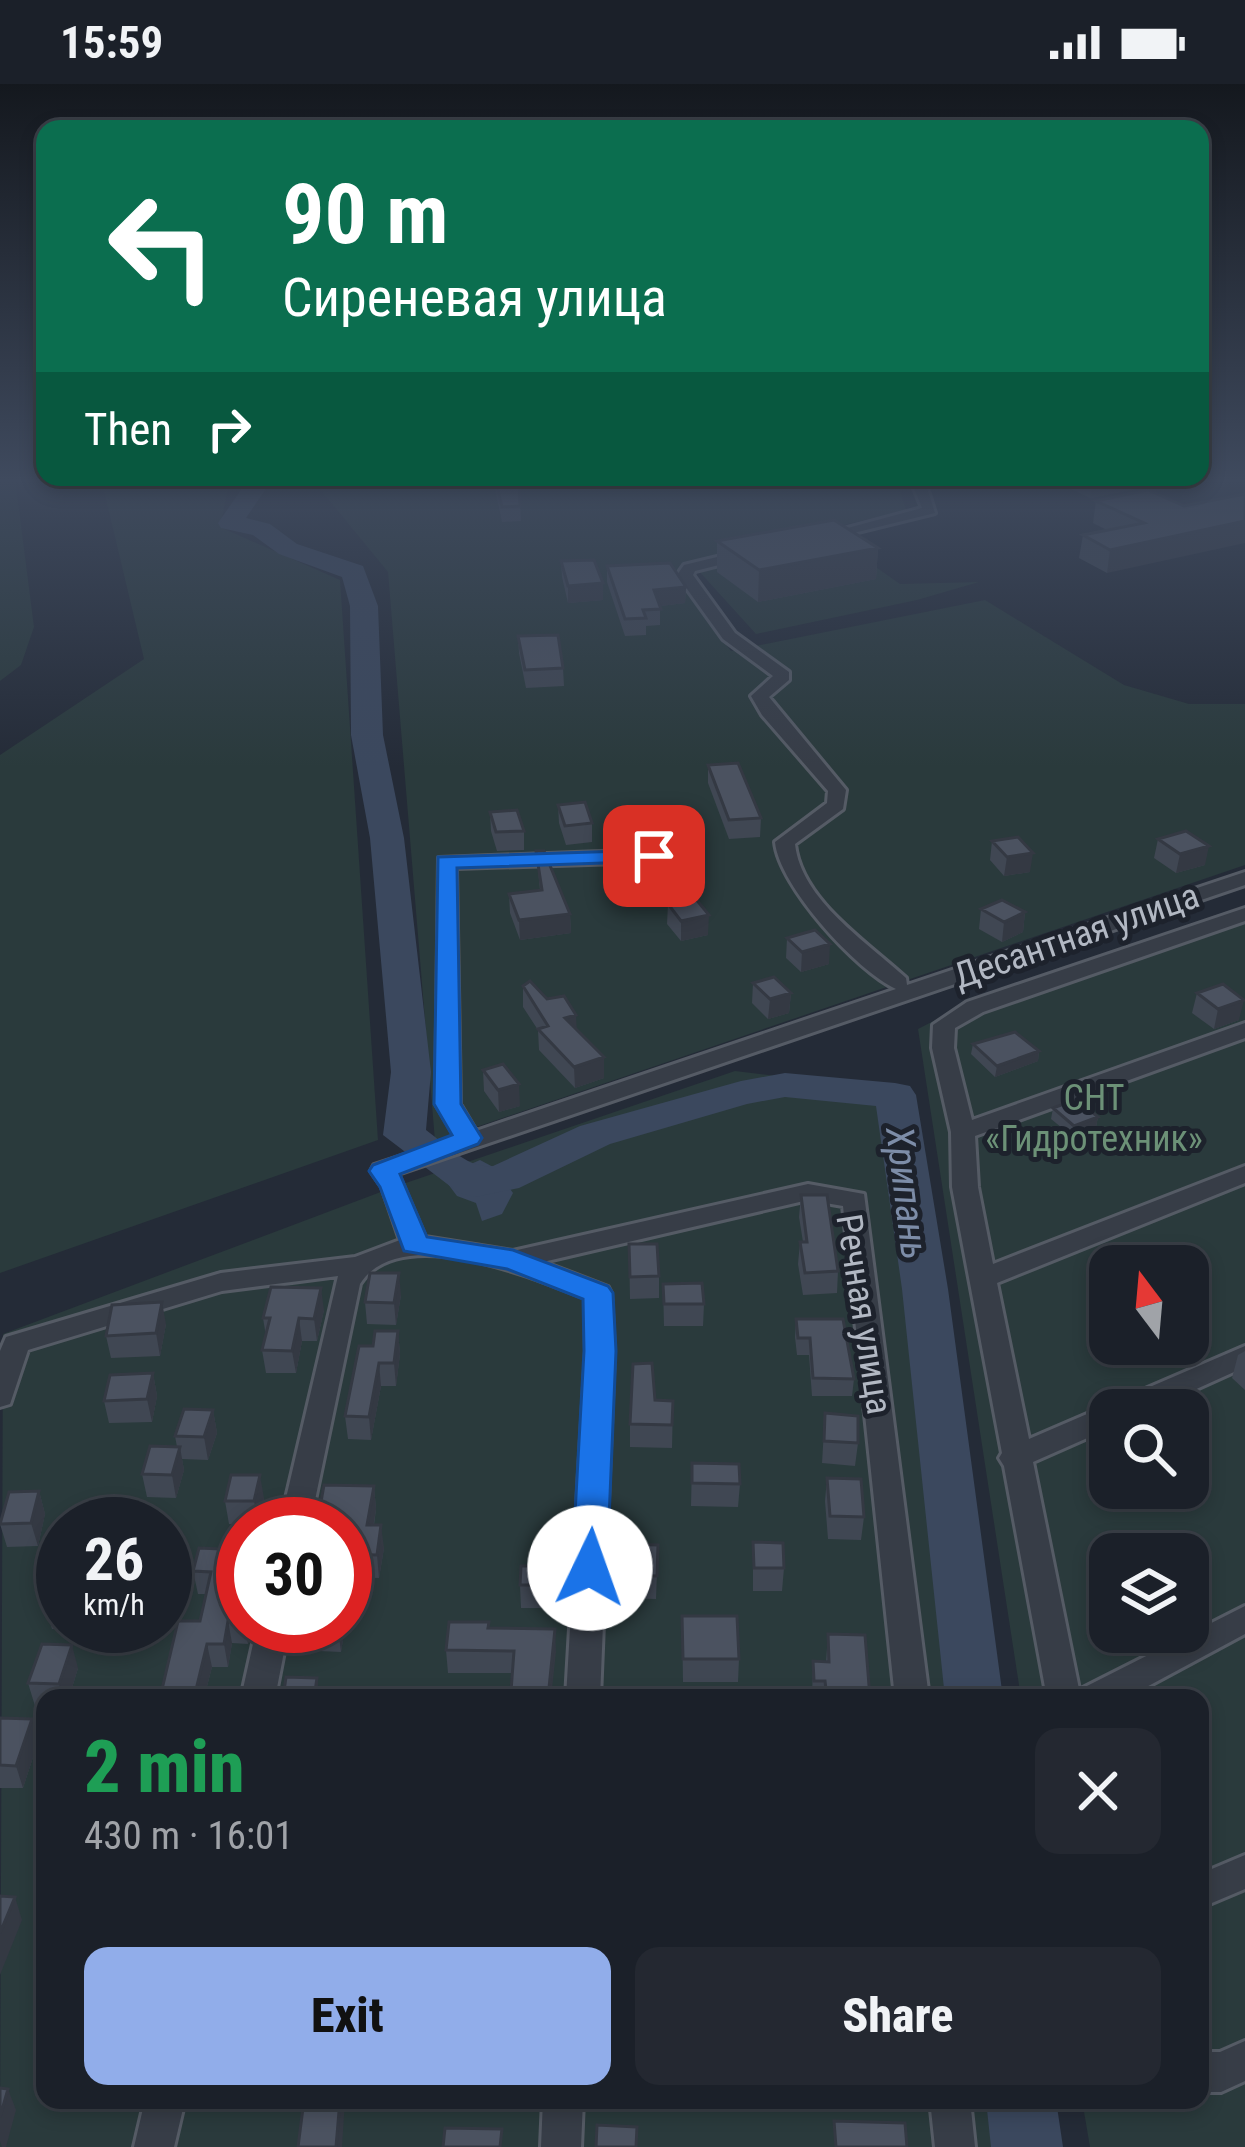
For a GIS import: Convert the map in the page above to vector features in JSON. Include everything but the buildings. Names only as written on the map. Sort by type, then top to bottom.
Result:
[{"type":"street","points":[[686,574],[729,636],[783,676],[760,696],[837,790],[836,805],[785,842],[783,856],[798,886],[903,987]]},
{"type":"street","points":[[468,1138],[448,1104],[446,862],[654,856]]},
{"type":"street","name":"Десантная улица","points":[[415,1244],[394,1186],[383,1171],[903,987],[1245,878]]},
{"type":"street","points":[[1062,1689],[965,1187],[963,1132],[943,1048],[944,1025],[975,1007],[1245,914]]},
{"type":"street","points":[[963,1132],[1245,1030]]},
{"type":"street","points":[[983,1278],[1245,1174]]},
{"type":"street","name":"Речная улица","points":[[513,1260],[808,1192],[855,1200],[911,1689]]},
{"type":"street","points":[[0,1396],[16,1344],[221,1282],[359,1265],[415,1244],[513,1260],[598,1293],[600,1351],[583,1689]]},
{"type":"street","points":[[301,1497],[347,1284],[359,1265]]},
{"type":"street","points":[[1170,1389],[1245,1356]]},
{"type":"street","points":[[1014,1458],[1089,1425]]},
{"type":"street","points":[[1112,1689],[1245,1619]]},
{"type":"street","points":[[260,1689],[267,1653]]},
{"type":"street","points":[[1209,1887],[1245,1872]]},
{"type":"street","points":[[1209,2072],[1245,2061]]},
{"type":"street","points":[[154,2147],[163,2109]]},
{"type":"street","points":[[561,2147],[563,2109]]},
{"type":"street","points":[[951,2109],[955,2147]]},
{"type":"green space","points":[[0,574],[27,574],[34,627],[21,665],[0,681]]},
{"type":"green space","points":[[124,574],[327,574],[340,580],[378,1140],[0,1273],[0,755],[144,659]]},
{"type":"green space","points":[[388,574],[680,574],[676,577],[731,651],[985,600],[1124,685],[1189,704],[1245,704],[1245,865],[435,1141]]},
{"type":"green space","points":[[702,574],[886,574],[900,584],[979,582],[917,600],[756,634]]},
{"type":"green space","name":"СНТ «Гидротехник»","points":[[1245,908],[1245,2147],[1090,2147],[1084,2109],[1209,2109],[1209,1689],[1020,1689],[918,1029],[949,1013]]},
{"type":"green space","points":[[735,1071],[912,1092],[996,1689],[36,1689],[36,2109],[1055,2109],[1060,2147],[0,2147],[3,1334],[394,1187]]},
{"type":"water","points":[[480,1160],[495,1168],[513,1193],[502,1214],[482,1221],[476,1203],[457,1196],[448,1184],[455,1171]]},
{"type":"waterway","name":"Хрипань","points":[[355,574],[364,606],[367,735],[387,838],[411,1072],[404,1135],[421,1147]]},
{"type":"waterway","name":"Хрипань","points":[[437,1158],[475,1183],[504,1178],[595,1135],[741,1093],[785,1085],[895,1095],[925,1289],[973,1689]]},
{"type":"waterway","name":"Хрипань","points":[[1022,2109],[1027,2147]]},
{"type":"route","points":[[590,1568],[600,1351],[598,1293],[513,1260],[415,1244],[394,1186],[383,1171],[468,1138],[448,1104],[446,862],[654,856]]}]
